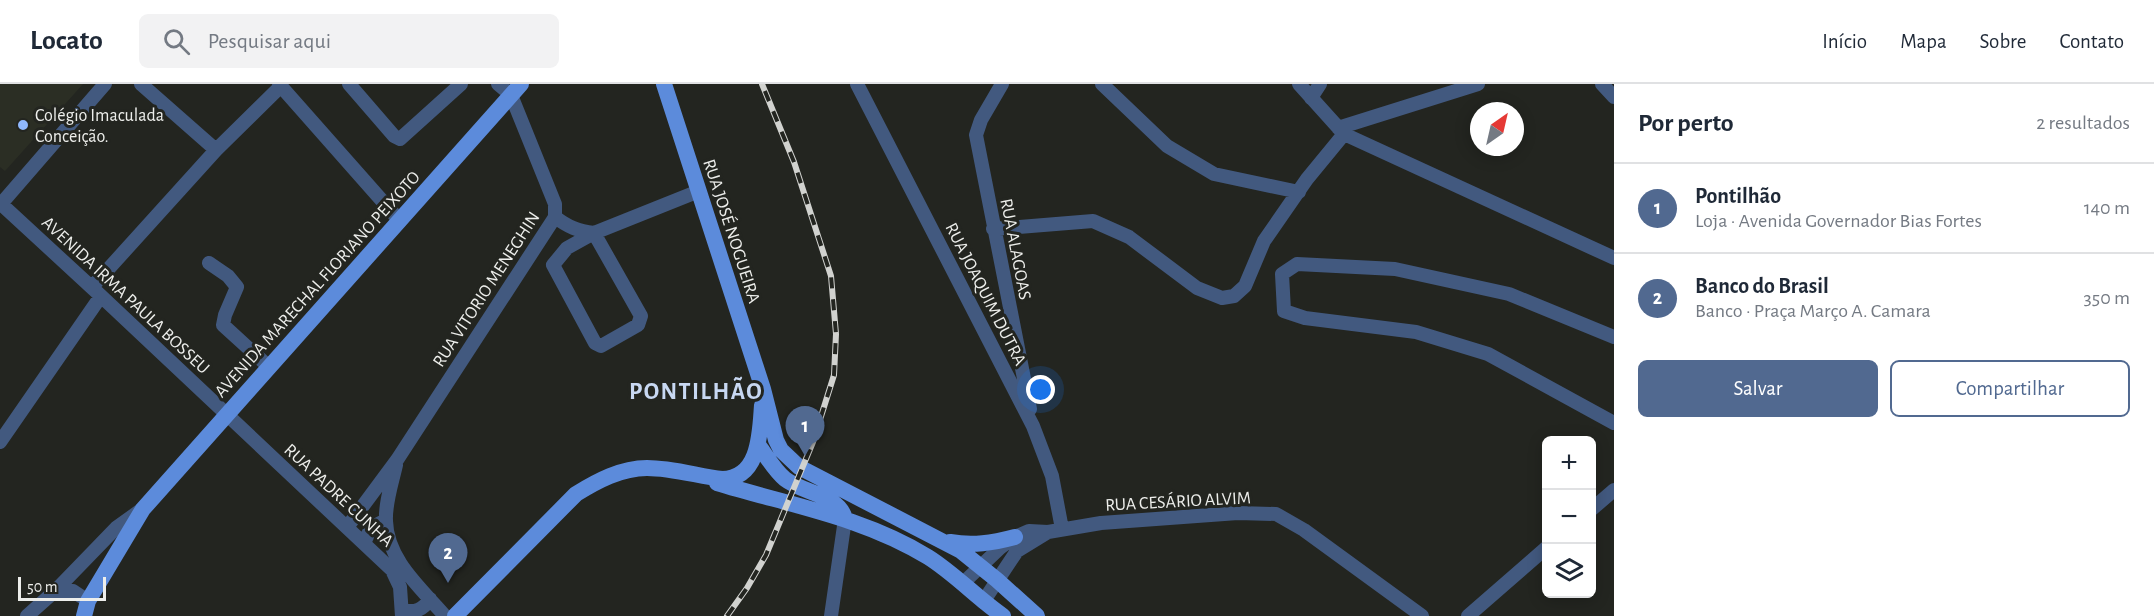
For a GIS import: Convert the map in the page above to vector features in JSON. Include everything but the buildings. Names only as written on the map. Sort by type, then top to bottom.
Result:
[{"type":"main road","name":"RUA JOSÉ NOGUEIRA","points":[[664,84],[763,389],[776,441],[781,450],[799,467],[944,541]]},
{"type":"main road","name":"AVENIDA MARECHAL FLORIANO PEIXOTO","points":[[86,609],[143,509],[400,221],[510,88]]},
{"type":"main road","points":[[455,616],[576,494],[592,484],[612,475],[646,468],[732,479],[746,470],[759,446],[763,389]]},
{"type":"main road","points":[[759,446],[784,479],[837,505],[843,511],[845,519]]},
{"type":"main road","points":[[691,475],[800,504],[845,519],[897,541],[929,558],[1003,616]]},
{"type":"main road","points":[[944,541],[967,545],[989,544],[1015,537]]},
{"type":"main road","points":[[944,541],[981,566],[1037,616]]},
{"type":"street","points":[[1,204],[105,84]]},
{"type":"street","points":[[141,84],[216,150]]},
{"type":"street","points":[[349,84],[394,136],[400,139],[461,84]]},
{"type":"street","name":"RUA JOAQUIM DUTRA","points":[[858,84],[1033,426],[1052,476],[1055,530]]},
{"type":"street","name":"RUA ALAGOAS","points":[[1002,84],[981,120],[976,135],[1033,426]]},
{"type":"street","points":[[1102,84],[1167,146],[1214,174],[1299,192]]},
{"type":"street","points":[[1299,84],[1341,131],[1614,258]]},
{"type":"street","points":[[1311,98],[1320,84]]},
{"type":"street","points":[[993,229],[1093,221],[1129,237],[1197,288],[1222,298],[1234,296],[1245,286],[1264,241],[1341,131],[1478,84]]},
{"type":"street","points":[[1602,84],[1614,97]]},
{"type":"street","points":[[0,442],[96,291],[216,150],[280,85],[400,221]]},
{"type":"street","name":"RUA VITORIO MENEGHIN","points":[[348,526],[397,460],[554,219],[555,204],[510,88]]},
{"type":"street","points":[[594,233],[641,316],[638,324],[601,346],[595,343],[554,270],[555,261],[567,248],[594,233],[699,191]]},
{"type":"street","name":"AVENIDA IRMA PAULA BOSSEU","points":[[1,204],[227,414]]},
{"type":"street","points":[[554,219],[567,227],[594,233]]},
{"type":"street","points":[[554,219],[567,248]]},
{"type":"street","points":[[209,262],[228,276],[237,287],[223,325],[269,368]]},
{"type":"street","points":[[1614,337],[1509,294],[1395,269],[1297,264],[1282,274],[1284,311],[1305,318],[1416,332],[1488,354],[1614,423]]},
{"type":"street","name":"RUA PADRE CUNHA","points":[[227,414],[392,570],[400,587],[402,613]]},
{"type":"street","name":"RUA VITORIO MENEGHIN","points":[[397,460],[386,520],[388,534],[395,558],[430,599]]},
{"type":"street","points":[[1596,506],[1614,490]]},
{"type":"street","name":"AVENIDA MARECHAL FLORIANO PEIXOTO","points":[[27,616],[55,591],[116,528],[143,509]]},
{"type":"street","name":"RUA CESÁRIO ALVIM","points":[[1015,537],[1029,531],[1055,530],[1101,523],[1238,513],[1276,514],[1304,530],[1422,616]]},
{"type":"street","points":[[831,616],[845,519]]},
{"type":"street","points":[[364,543],[371,528],[386,520]]},
{"type":"street","points":[[983,602],[1017,551],[1055,530]]},
{"type":"street","points":[[962,584],[1015,537]]},
{"type":"street","points":[[1468,616],[1542,551]]},
{"type":"street","points":[[55,591],[67,589],[73,591],[86,609]]},
{"type":"street","points":[[402,613],[418,610],[430,599],[445,616]]},
{"type":"shaded area","name":"Colégio Imaculada Conceição.","points":[[0,84],[83,84],[5,171],[0,167]]},
{"type":"railway","points":[[727,616],[766,555],[813,442],[834,375],[836,334],[831,276],[794,162],[762,84]]},
{"type":"place","name":"Colégio Imaculada Conceição.","points":[[23,125]]},
{"type":"place","name":"Pontilhão","points":[[805,456]]},
{"type":"place","name":"Banco do Brasil","points":[[448,583]]},
{"type":"district","name":"PONTILHÃO","points":[[696,391]]}]
